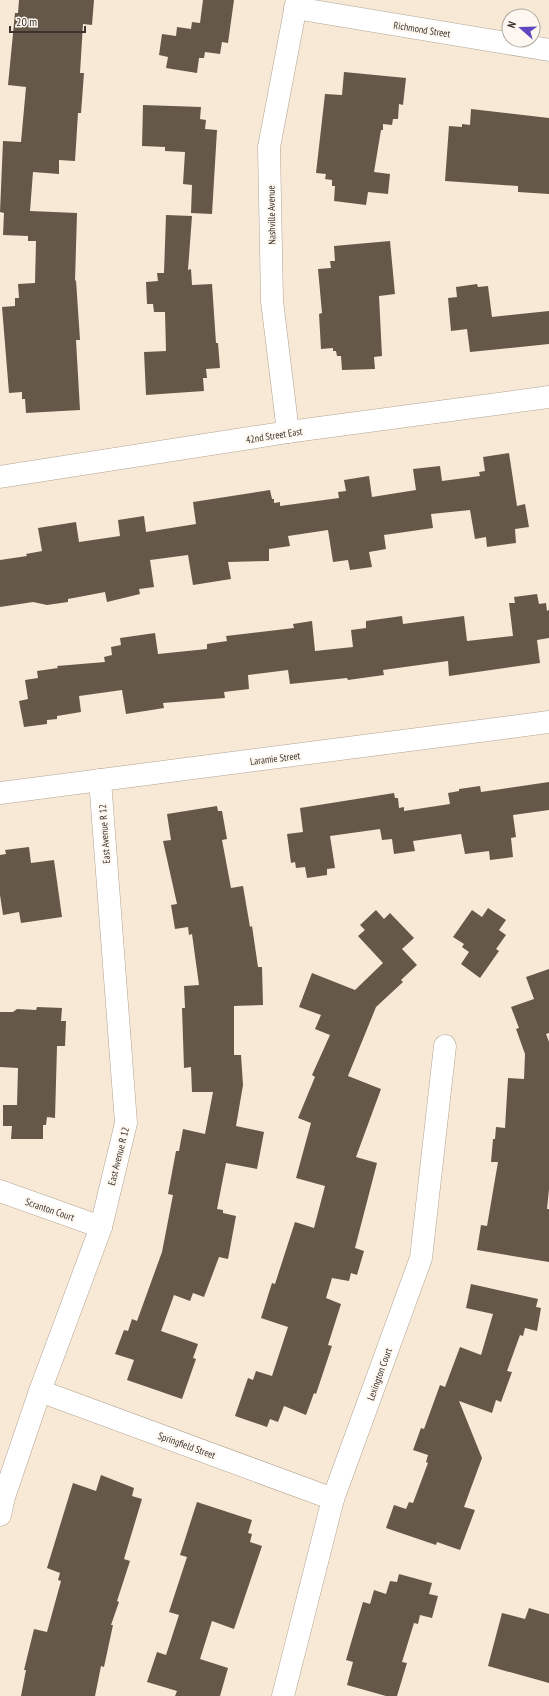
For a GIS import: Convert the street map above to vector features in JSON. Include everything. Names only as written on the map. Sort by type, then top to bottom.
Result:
[{"type":"street","name":"Richmond Street","points":[[296,4],[549,50]]},
{"type":"street","name":"Nashville Avenue","points":[[288,432],[272,301],[270,147],[296,4]]},
{"type":"street","name":"42nd Street East","points":[[0,477],[288,432],[549,397]]},
{"type":"street","name":"Laramie Street","points":[[0,793],[549,722]]},
{"type":"street","name":"East Avenue R 12","points":[[0,1515],[4,1497],[40,1391],[101,1227],[126,1123],[100,780]]},
{"type":"street","name":"Lexington Court","points":[[283,1696],[333,1499],[421,1258],[445,1046]]},
{"type":"street","name":"Scranton Court","points":[[0,1191],[101,1227]]},
{"type":"street","name":"Springfield Street","points":[[40,1391],[333,1499]]},
{"type":"building","points":[[19,0],[94,0],[92,25],[83,24],[80,73],[84,73],[81,113],[78,113],[75,161],[59,160],[59,174],[33,172],[30,211],[77,213],[75,281],[76,280],[80,340],[76,340],[80,410],[26,413],[25,399],[22,399],[22,392],[9,393],[2,307],[15,306],[15,298],[19,298],[18,284],[35,283],[36,241],[28,241],[28,236],[3,235],[4,213],[0,212],[3,141],[21,142],[26,87],[8,85],[15,13],[18,13]]},
{"type":"building","points":[[203,0],[234,0],[228,43],[222,42],[220,54],[205,52],[204,58],[199,58],[197,73],[166,68],[168,57],[159,55],[162,34],[176,36],[177,27],[191,29],[192,22],[200,23]]},
{"type":"building","points":[[344,72],[406,78],[403,105],[399,104],[398,119],[393,119],[392,125],[383,124],[374,172],[390,174],[388,194],[368,192],[366,205],[334,201],[335,186],[332,186],[332,180],[325,179],[326,174],[316,173],[325,94],[342,95]]},
{"type":"building","points":[[143,105],[201,107],[200,119],[206,120],[205,129],[217,130],[212,214],[191,213],[192,185],[183,184],[185,152],[165,151],[165,147],[142,146]]},
{"type":"building","points":[[471,109],[549,118],[549,194],[518,192],[518,186],[445,181],[449,126],[462,127],[462,124],[470,125]]},
{"type":"building","points":[[166,215],[192,216],[188,270],[191,269],[192,285],[212,284],[216,343],[218,343],[220,368],[206,369],[207,378],[203,378],[204,391],[146,395],[144,352],[166,351],[165,312],[154,312],[153,304],[147,304],[146,282],[158,281],[157,273],[164,273]]},
{"type":"building","points":[[390,241],[395,294],[379,296],[382,356],[374,357],[375,369],[342,370],[341,356],[337,356],[336,351],[333,351],[333,348],[321,349],[319,314],[322,313],[318,269],[331,268],[330,261],[335,261],[334,246]]},
{"type":"building","points":[[477,284],[478,287],[488,286],[492,317],[549,311],[549,344],[470,352],[467,329],[451,331],[448,298],[457,297],[456,287]]},
{"type":"building","points":[[509,453],[517,506],[525,504],[529,527],[515,529],[516,543],[487,547],[486,537],[475,539],[470,510],[431,514],[433,528],[384,535],[386,549],[369,552],[372,567],[350,570],[348,560],[333,562],[328,530],[288,536],[290,546],[269,549],[269,561],[228,562],[231,579],[193,585],[188,555],[150,560],[154,587],[139,589],[140,594],[107,602],[105,592],[68,599],[68,602],[47,605],[33,602],[0,607],[0,560],[27,556],[26,554],[42,551],[38,528],[76,522],[79,542],[120,536],[118,520],[144,516],[146,532],[196,524],[193,502],[270,490],[274,503],[280,502],[280,506],[339,498],[338,492],[346,491],[344,480],[369,476],[372,497],[416,490],[413,469],[440,466],[442,481],[480,476],[479,472],[485,471],[483,457]]},
{"type":"building","points":[[537,594],[539,604],[546,603],[547,611],[549,610],[549,638],[537,640],[540,663],[449,676],[448,661],[383,670],[384,675],[348,680],[347,678],[290,684],[288,670],[248,675],[249,689],[224,692],[225,698],[163,703],[164,708],[126,714],[122,690],[79,696],[81,712],[57,716],[57,719],[47,720],[47,724],[24,727],[19,701],[28,699],[25,680],[38,678],[37,671],[58,668],[57,666],[105,662],[104,657],[112,655],[111,647],[121,645],[120,638],[155,633],[158,654],[207,649],[207,644],[227,641],[226,636],[294,628],[293,624],[312,621],[315,651],[353,647],[351,630],[366,628],[366,621],[402,616],[403,624],[464,616],[467,641],[513,636],[509,603],[515,603],[514,597]]},
{"type":"building","points":[[549,782],[549,810],[513,815],[516,837],[511,838],[513,857],[490,860],[489,851],[465,854],[461,834],[413,841],[415,851],[394,854],[392,839],[382,840],[380,829],[330,836],[335,868],[327,869],[327,875],[307,878],[305,867],[296,868],[295,862],[291,863],[287,834],[303,832],[300,808],[394,793],[395,798],[398,798],[399,808],[404,807],[404,811],[450,804],[448,793],[459,791],[459,789],[480,786],[481,792]]},
{"type":"building","points":[[217,806],[218,811],[222,811],[227,839],[222,840],[231,888],[243,886],[250,927],[252,926],[258,967],[262,967],[263,1005],[234,1006],[234,1055],[241,1055],[243,1085],[236,1126],[264,1132],[257,1169],[226,1163],[217,1209],[223,1210],[223,1213],[236,1216],[228,1259],[219,1257],[204,1297],[193,1293],[190,1301],[174,1295],[161,1331],[198,1344],[193,1358],[196,1359],[182,1399],[127,1380],[134,1360],[115,1354],[124,1330],[128,1331],[132,1319],[137,1321],[162,1252],[173,1195],[168,1194],[176,1151],[179,1151],[183,1129],[205,1134],[213,1092],[192,1092],[191,1067],[184,1068],[182,1008],[185,1008],[184,986],[199,985],[192,934],[189,935],[188,927],[175,929],[171,905],[177,904],[163,841],[171,840],[167,814]]},
{"type":"building","points":[[29,847],[31,863],[54,860],[62,917],[21,923],[19,912],[3,915],[0,895],[0,855],[6,854],[5,850]]},
{"type":"building","points":[[488,908],[506,920],[499,930],[506,935],[496,949],[499,951],[480,978],[461,964],[469,952],[462,947],[464,944],[453,937],[472,910],[482,917]]},
{"type":"building","points":[[376,910],[384,919],[390,913],[414,938],[402,949],[417,965],[401,980],[403,982],[376,1007],[348,1076],[381,1089],[356,1157],[377,1163],[355,1248],[364,1251],[357,1275],[351,1273],[349,1281],[332,1278],[326,1298],[341,1304],[328,1345],[332,1346],[316,1394],[314,1393],[306,1415],[284,1406],[278,1422],[270,1419],[267,1427],[235,1416],[248,1378],[253,1380],[256,1371],[272,1376],[288,1327],[261,1318],[272,1283],[275,1284],[295,1222],[314,1228],[325,1186],[296,1178],[311,1123],[298,1118],[315,1077],[312,1075],[330,1035],[315,1029],[321,1015],[299,1007],[312,973],[355,990],[383,963],[358,936],[365,930],[360,925]]},
{"type":"building","points":[[549,969],[549,1033],[546,1034],[549,1042],[549,1189],[547,1209],[549,1209],[549,1262],[477,1250],[481,1225],[487,1226],[498,1162],[491,1162],[493,1139],[495,1139],[496,1127],[505,1128],[508,1078],[524,1079],[525,1054],[516,1029],[519,1028],[511,1007],[534,999],[526,977]]},
{"type":"building","points":[[37,1007],[62,1008],[61,1021],[66,1021],[65,1046],[57,1046],[55,1118],[47,1117],[46,1125],[43,1125],[43,1139],[11,1139],[12,1126],[3,1126],[3,1105],[17,1105],[18,1068],[0,1067],[0,1012],[13,1012],[17,1009],[36,1010]]},
{"type":"building","points":[[471,1284],[538,1299],[536,1307],[541,1308],[537,1331],[525,1328],[523,1336],[520,1335],[507,1371],[512,1372],[501,1402],[496,1400],[492,1413],[459,1401],[482,1458],[464,1507],[475,1510],[460,1550],[437,1542],[436,1545],[386,1528],[394,1505],[406,1509],[409,1502],[413,1503],[428,1463],[426,1462],[428,1455],[413,1450],[421,1428],[424,1429],[440,1385],[445,1387],[460,1347],[481,1355],[493,1314],[466,1308]]},
{"type":"building","points":[[101,1475],[134,1488],[132,1496],[142,1499],[124,1559],[130,1561],[117,1601],[119,1602],[111,1625],[113,1625],[104,1667],[101,1666],[95,1696],[21,1696],[26,1670],[24,1670],[34,1629],[47,1632],[61,1581],[58,1580],[60,1573],[47,1568],[73,1483],[96,1491]]},
{"type":"building","points":[[197,1502],[252,1520],[248,1533],[252,1534],[250,1542],[262,1546],[234,1629],[212,1621],[200,1659],[228,1668],[220,1696],[175,1696],[177,1691],[147,1682],[157,1652],[166,1655],[179,1615],[169,1612],[187,1557],[180,1555]]},
{"type":"building","points":[[399,1574],[432,1583],[429,1594],[438,1596],[432,1618],[420,1615],[418,1624],[414,1623],[402,1662],[407,1663],[397,1696],[386,1696],[347,1685],[353,1662],[346,1660],[363,1602],[370,1604],[374,1590],[386,1594],[390,1581],[397,1582]]},
{"type":"building","points":[[529,1608],[549,1614],[549,1683],[488,1666],[502,1613],[525,1619]]}]
